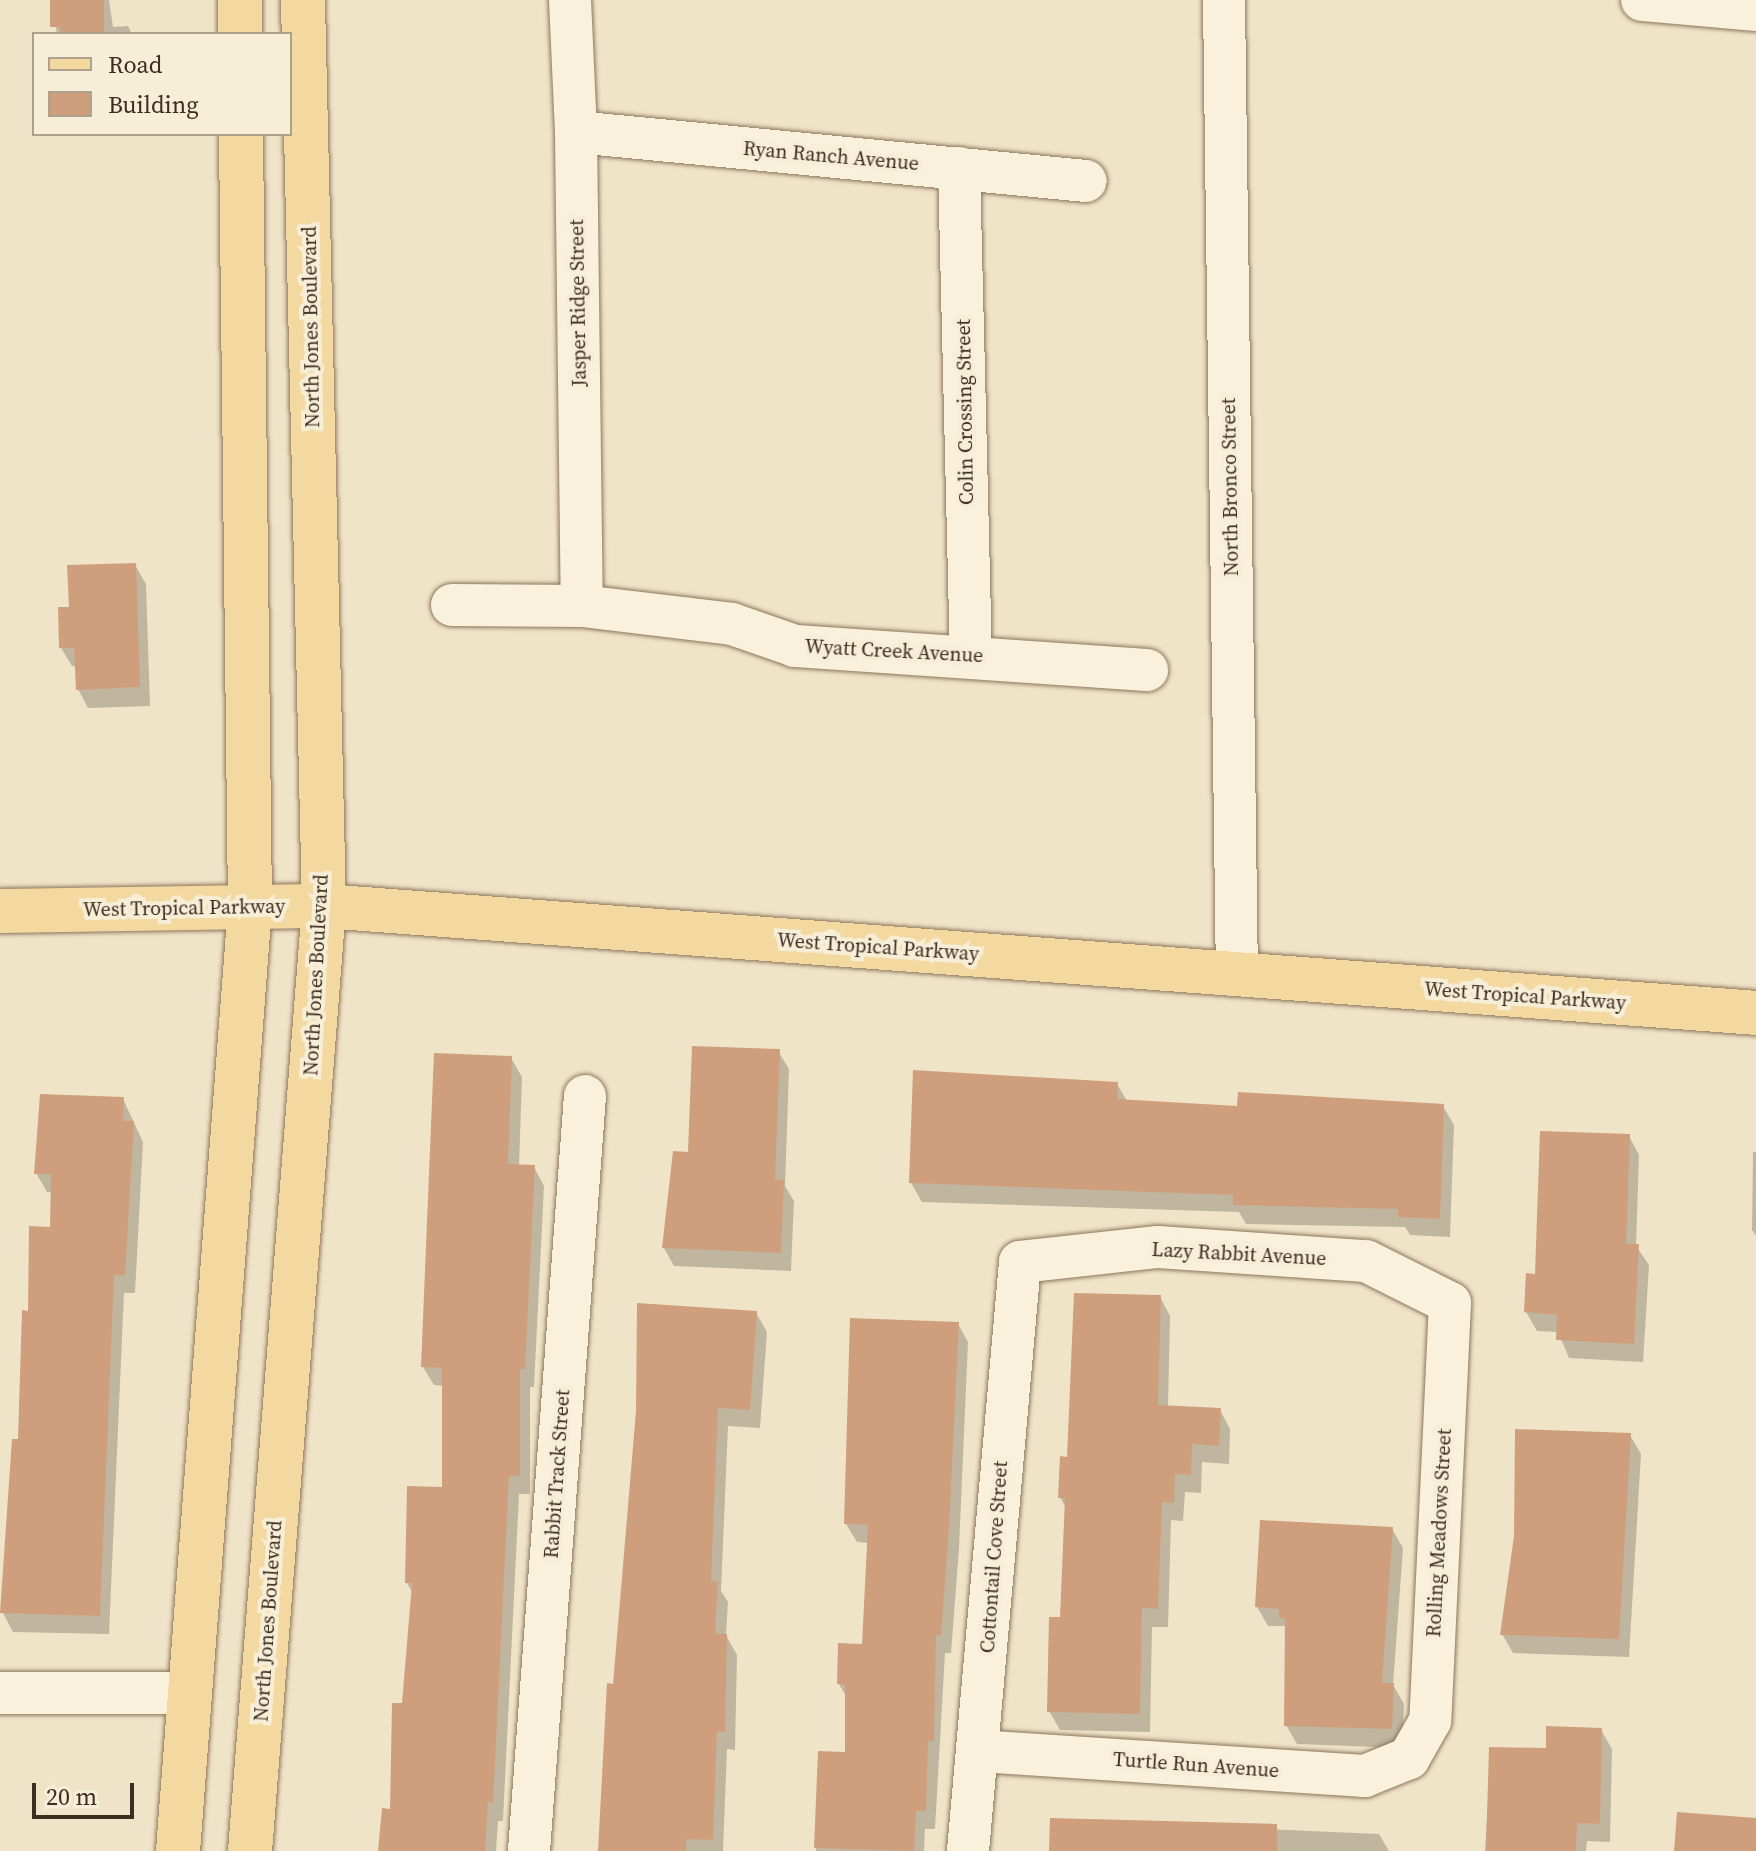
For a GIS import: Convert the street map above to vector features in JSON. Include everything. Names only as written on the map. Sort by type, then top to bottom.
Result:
[{"type":"main road","points":[[240,0],[240,32]]},
{"type":"main road","name":"North Jones Boulevard","points":[[250,1851],[324,906],[303,0]]},
{"type":"main road","points":[[178,1851],[250,906],[241,136]]},
{"type":"main road","name":"West Tropical Parkway","points":[[0,911],[324,906],[1756,1013]]},
{"type":"street","name":"Jasper Ridge Street","points":[[570,0],[576,132],[582,606]]},
{"type":"street","name":"North Bronco Street","points":[[1224,0],[1237,974]]},
{"type":"street","points":[[1642,0],[1756,10]]},
{"type":"street","name":"Ryan Ranch Avenue","points":[[576,132],[1086,181]]},
{"type":"street","name":"Colin Crossing Street","points":[[959,168],[971,655]]},
{"type":"street","name":"Wyatt Creek Avenue","points":[[452,605],[582,606],[732,624],[795,646],[971,655],[1147,670]]},
{"type":"street","name":"Rabbit Track Street","points":[[529,1851],[585,1096]]},
{"type":"street","name":"Lazy Rabbit Avenue","points":[[1020,1262],[1158,1247],[1366,1261],[1450,1303]]},
{"type":"street","name":"Cottontail Cove Street","points":[[968,1851],[980,1751],[1020,1262]]},
{"type":"street","name":"Rolling Meadows Street","points":[[1409,1758],[1430,1721],[1450,1303]]},
{"type":"street","points":[[0,1693],[191,1693]]},
{"type":"street","name":"Turtle Run Avenue","points":[[980,1751],[1365,1776],[1409,1758]]},
{"type":"building","points":[[50,0],[104,0],[104,32],[61,32],[60,27],[50,27]]},
{"type":"building","points":[[136,563],[140,687],[76,690],[74,648],[59,648],[58,607],[69,607],[67,565]]},
{"type":"building","points":[[692,1046],[780,1049],[775,1180],[784,1180],[781,1253],[662,1248],[673,1151],[688,1152]]},
{"type":"building","points":[[434,1053],[512,1056],[508,1164],[535,1165],[525,1369],[520,1369],[520,1476],[509,1476],[493,1803],[488,1802],[485,1851],[378,1851],[382,1808],[390,1809],[392,1703],[402,1703],[412,1583],[405,1583],[407,1486],[442,1487],[442,1368],[421,1367]]},
{"type":"building","points":[[913,1070],[1118,1082],[1117,1099],[1237,1106],[1238,1092],[1444,1104],[1440,1219],[1398,1217],[1398,1209],[1233,1205],[1233,1195],[909,1183]]},
{"type":"building","points":[[40,1094],[124,1097],[123,1121],[134,1121],[125,1275],[114,1275],[100,1616],[0,1613],[12,1439],[18,1439],[22,1310],[28,1311],[29,1226],[50,1227],[51,1174],[34,1174]]},
{"type":"building","points":[[1540,1131],[1630,1134],[1626,1244],[1639,1244],[1634,1344],[1556,1340],[1557,1315],[1524,1312],[1526,1273],[1535,1274]]},
{"type":"building","points":[[1074,1293],[1161,1295],[1158,1405],[1221,1408],[1219,1446],[1192,1444],[1191,1475],[1175,1474],[1174,1503],[1162,1502],[1158,1609],[1142,1608],[1140,1714],[1047,1712],[1049,1617],[1060,1617],[1065,1498],[1058,1498],[1060,1456],[1067,1457]]},
{"type":"building","points":[[637,1303],[757,1311],[750,1410],[718,1408],[711,1581],[718,1582],[715,1634],[727,1634],[725,1732],[717,1731],[713,1840],[686,1839],[686,1851],[598,1851],[607,1683],[613,1684],[636,1411]]},
{"type":"building","points":[[850,1318],[959,1322],[949,1528],[941,1635],[936,1635],[934,1741],[928,1741],[926,1811],[916,1811],[914,1851],[814,1848],[818,1751],[845,1752],[845,1685],[837,1684],[838,1643],[862,1644],[868,1525],[844,1524]]},
{"type":"building","points":[[1515,1429],[1631,1433],[1619,1639],[1500,1635],[1514,1536]]},
{"type":"building","points":[[1260,1520],[1393,1527],[1382,1683],[1394,1683],[1392,1729],[1284,1726],[1285,1618],[1279,1618],[1279,1609],[1255,1607]]},
{"type":"building","points":[[1546,1726],[1602,1728],[1600,1824],[1577,1823],[1576,1851],[1486,1851],[1489,1747],[1546,1748]]},
{"type":"building","points":[[1677,1812],[1756,1818],[1756,1851],[1674,1851]]},
{"type":"building","points":[[1050,1818],[1277,1824],[1277,1851],[1049,1851]]}]
